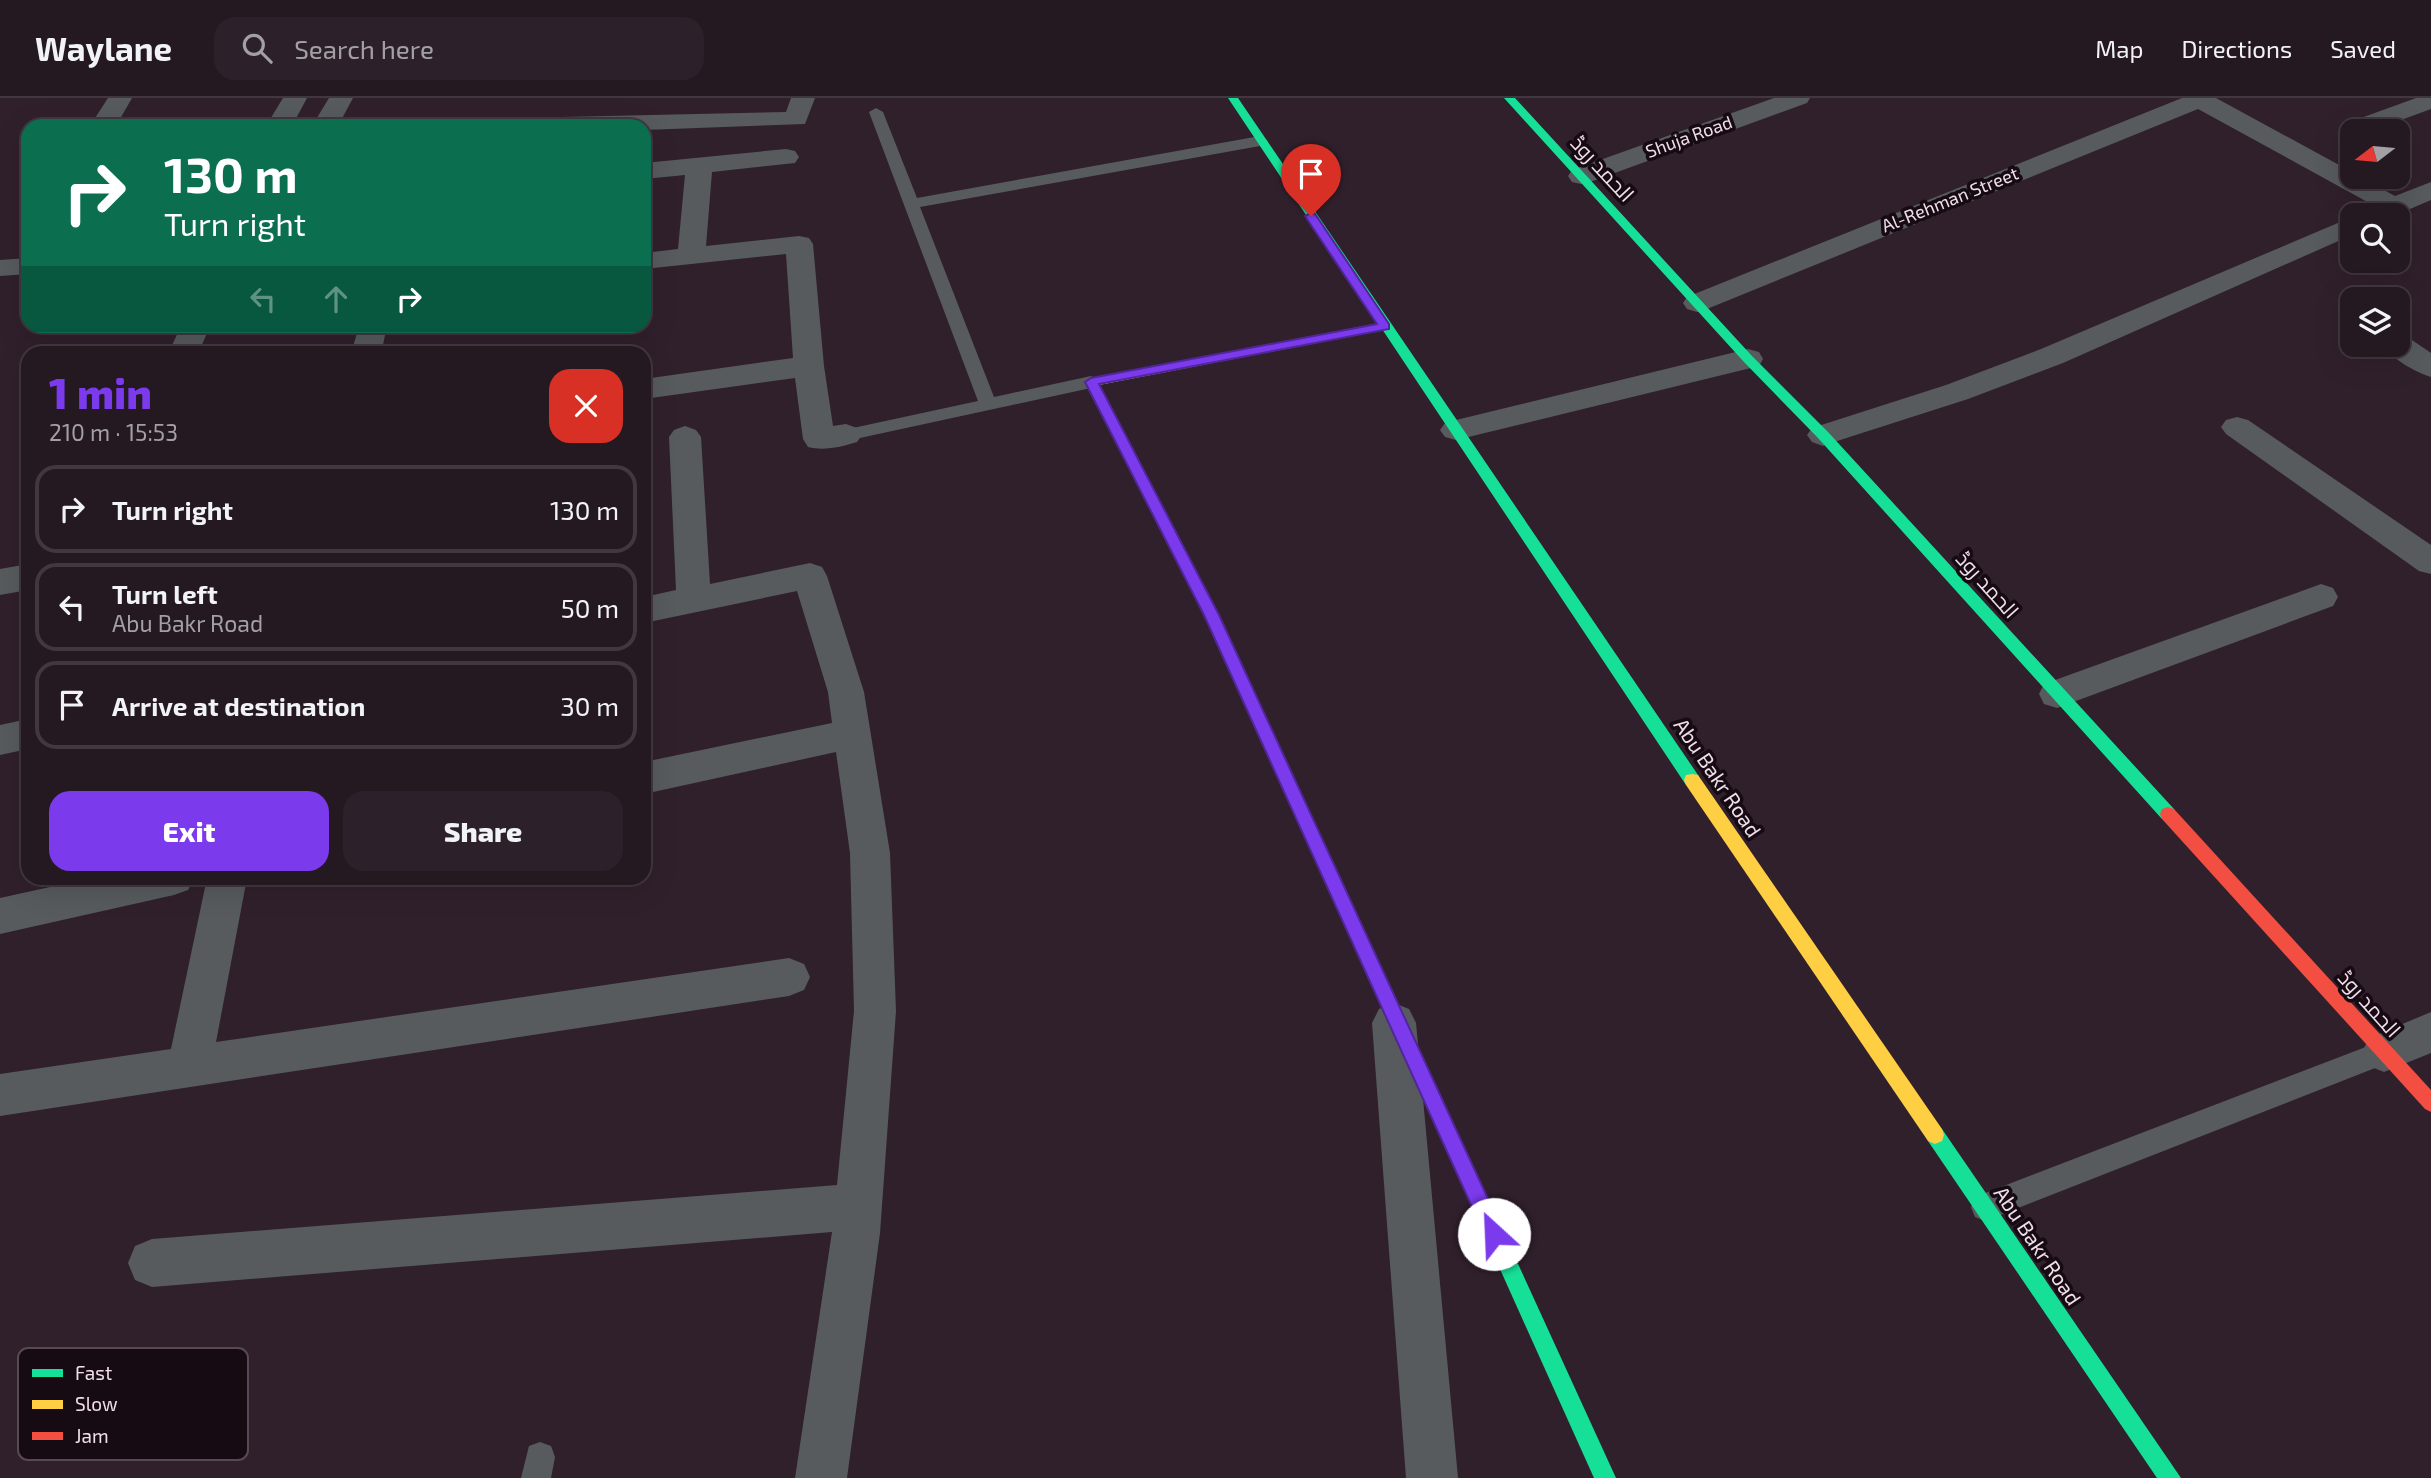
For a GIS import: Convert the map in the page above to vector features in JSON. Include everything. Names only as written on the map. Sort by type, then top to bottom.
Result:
[{"type":"street","points":[[107,119],[120,98]]},
{"type":"street","points":[[283,119],[295,98]]},
{"type":"street","points":[[330,119],[341,98]]},
{"type":"street","points":[[651,123],[796,119],[803,98]]},
{"type":"street","name":"Abu Bakr Road","points":[[1233,98],[1385,326],[2170,1478]]},
{"type":"street","name":"الحمد روڈ","points":[[1509,98],[1748,359],[1823,435],[2431,1103]]},
{"type":"street","name":"Shuja Road","points":[[1581,176],[1798,98]]},
{"type":"street","points":[[2202,99],[2371,203]]},
{"type":"street","name":"Al-Rehman Street","points":[[1697,303],[2202,99]]},
{"type":"street","points":[[2381,119],[2431,101]]},
{"type":"street","points":[[651,170],[786,157]]},
{"type":"street","points":[[691,256],[699,165]]},
{"type":"street","points":[[2402,203],[2431,190]]},
{"type":"street","points":[[1823,435],[1956,392],[2052,356],[2340,230]]},
{"type":"street","points":[[651,260],[799,244],[818,439],[846,435]]},
{"type":"street","points":[[1385,326],[1091,382],[1212,615],[1605,1478]]},
{"type":"street","points":[[2410,353],[2431,367]]},
{"type":"street","points":[[1456,430],[1748,359]]},
{"type":"street","points":[[651,388],[809,366]]},
{"type":"street","points":[[2238,426],[2431,562]]},
{"type":"street","points":[[685,438],[694,599]]},
{"type":"street","points":[[651,608],[810,576],[846,692],[870,853],[875,1012],[858,1208],[821,1478]]},
{"type":"street","points":[[0,582],[21,578]]},
{"type":"street","points":[[2057,694],[2321,597]]},
{"type":"street","points":[[651,777],[852,734]]},
{"type":"street","points":[[0,740],[21,736]]},
{"type":"street","points":[[0,916],[142,885]]},
{"type":"street","points":[[189,1067],[226,885]]},
{"type":"street","points":[[0,1095],[789,976]]},
{"type":"street","points":[[1393,1014],[1432,1478]]},
{"type":"street","points":[[2384,1052],[2431,1032]]},
{"type":"street","points":[[152,1263],[858,1208]]},
{"type":"lane","points":[[876,112],[988,404]]},
{"type":"lane","points":[[912,204],[1260,141]]},
{"type":"lane","points":[[846,435],[1091,382]]},
{"type":"lane","points":[[1985,1207],[2384,1052]]},
{"type":"traffic: fast","points":[[1233,98],[1692,780]]},
{"type":"traffic: fast","points":[[1509,98],[1748,359],[1823,435],[2168,814]]},
{"type":"traffic: fast","points":[[1163,521],[1212,615],[1353,924]]},
{"type":"traffic: fast","points":[[1935,1135],[2170,1478]]},
{"type":"traffic: fast","points":[[1496,1238],[1605,1478]]},
{"type":"traffic: slow","points":[[1163,521],[1091,382],[1385,326]]},
{"type":"traffic: slow","points":[[1692,780],[1935,1135]]},
{"type":"traffic: jam","points":[[2168,814],[2431,1103]]},
{"type":"traffic: jam","points":[[1353,924],[1496,1238]]},
{"type":"route","points":[[1311,216],[1385,326],[1091,382],[1212,615],[1494,1234]]}]
